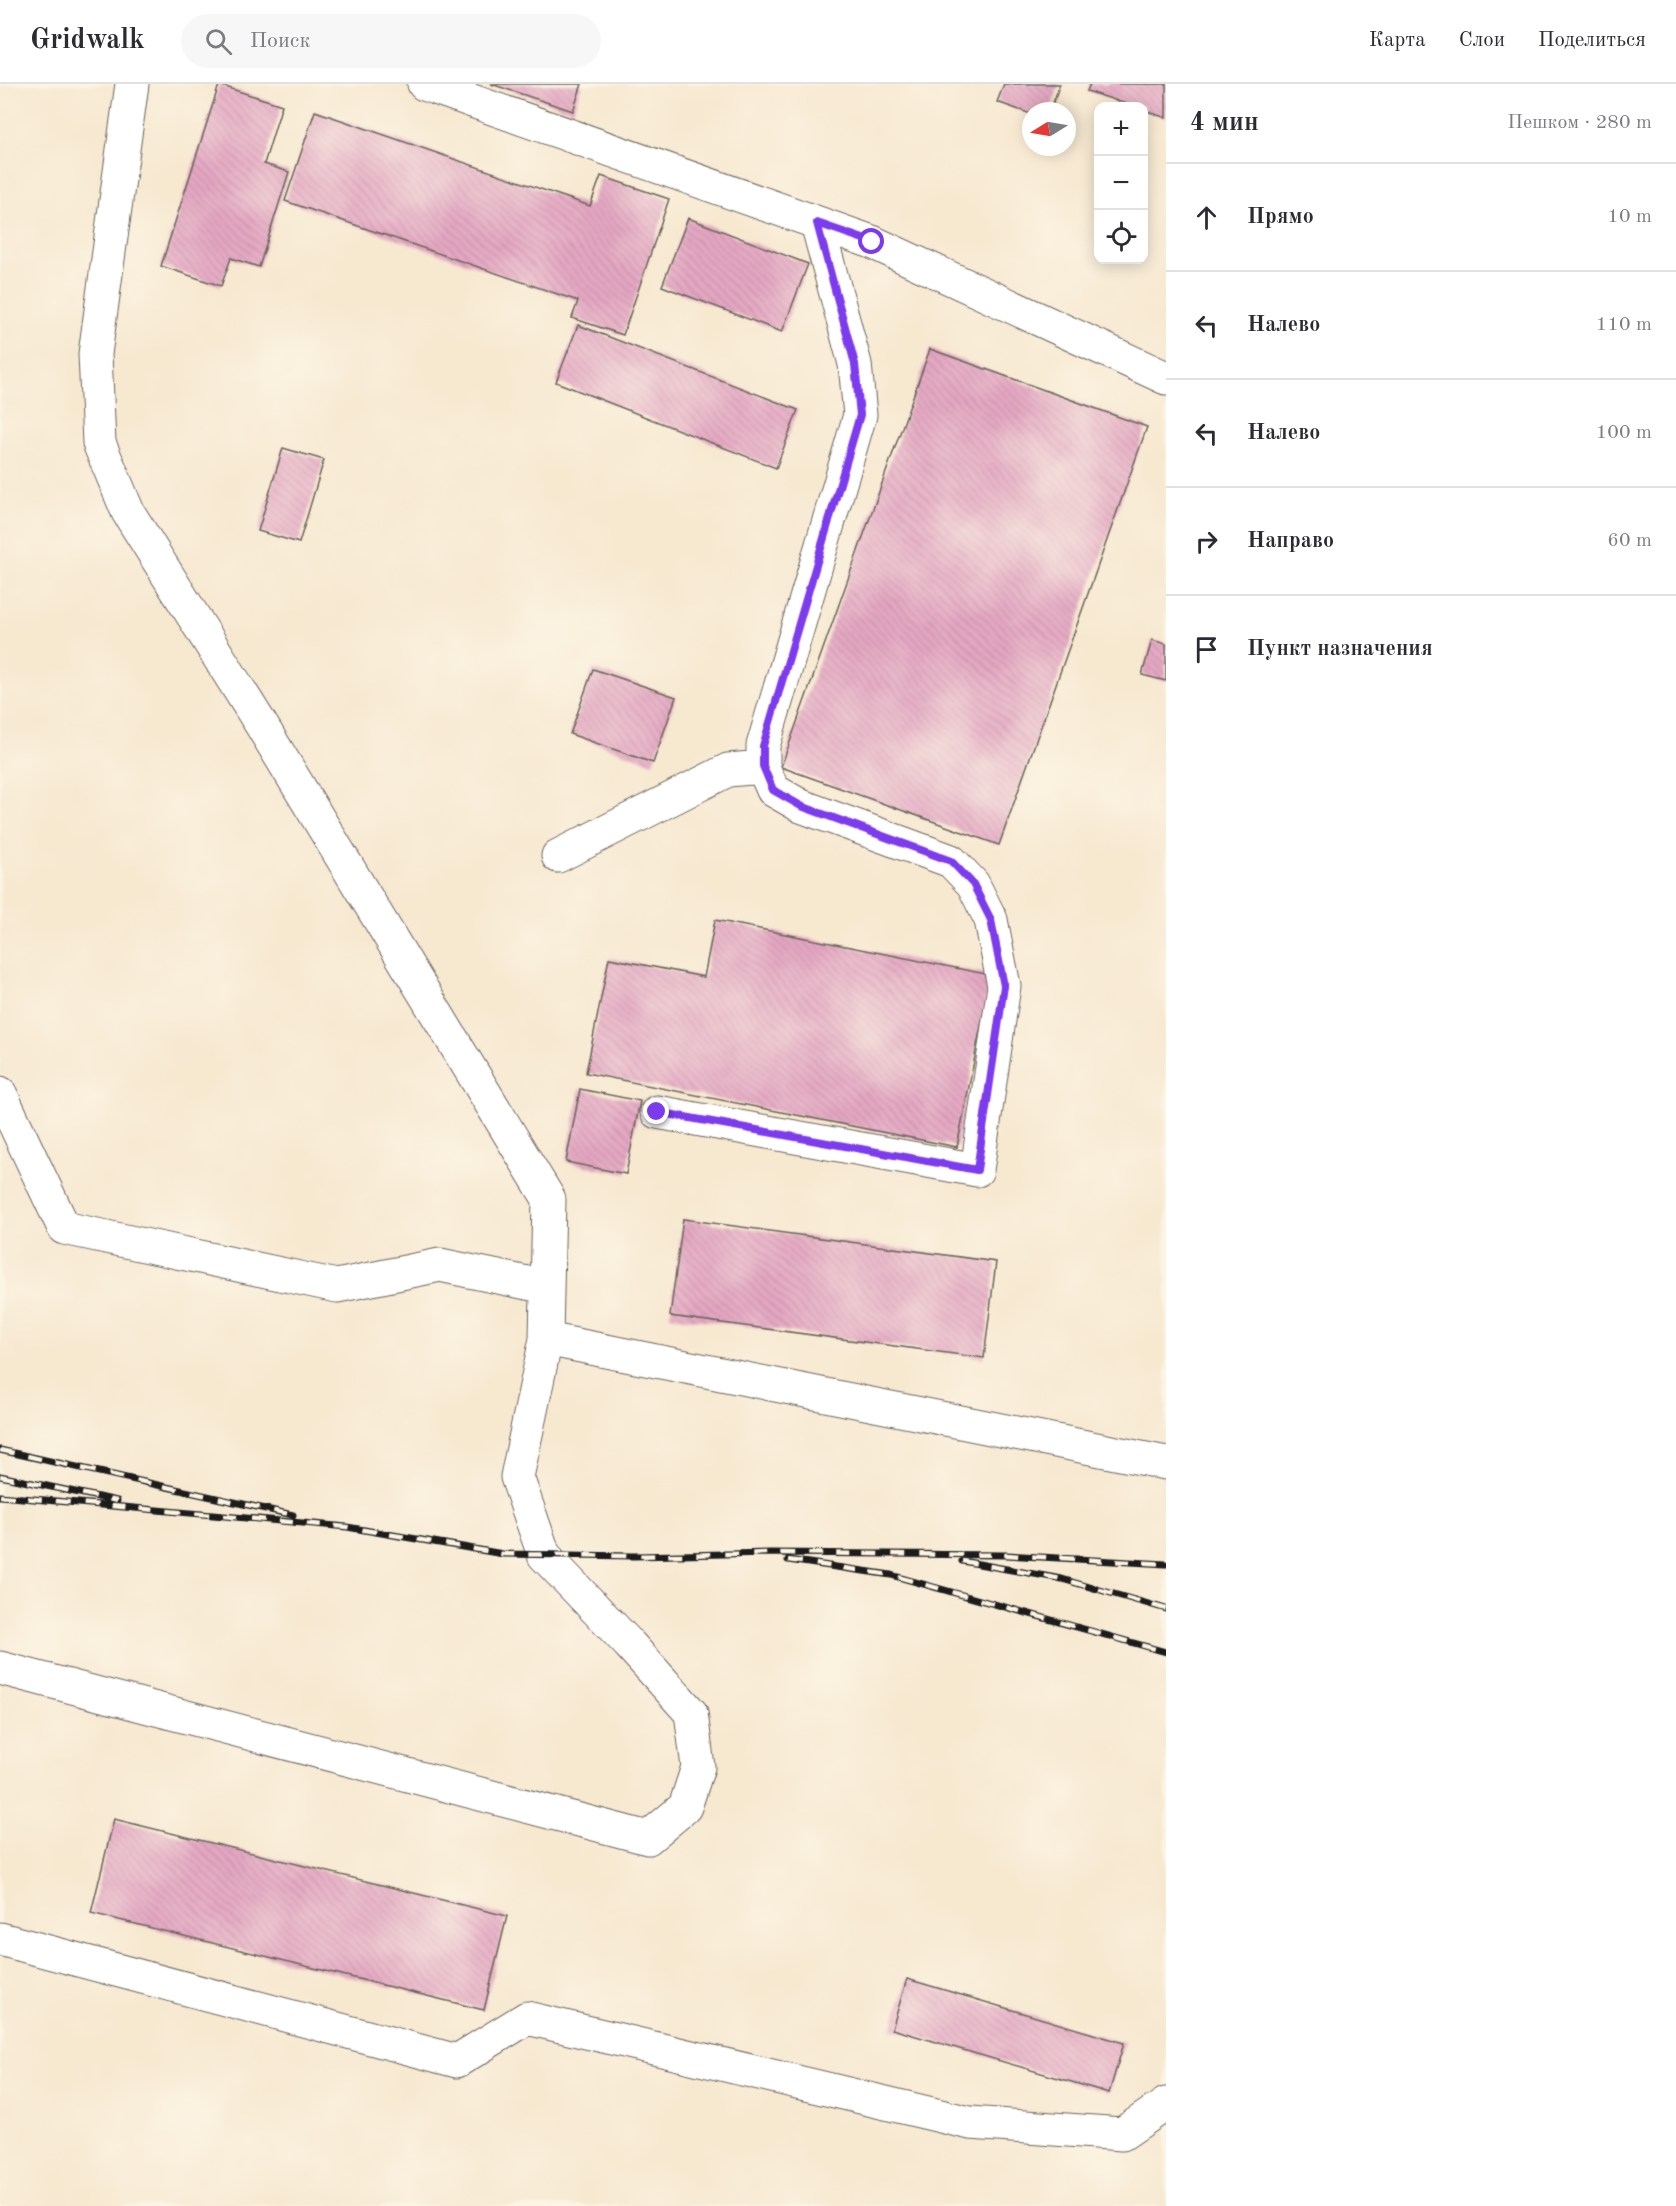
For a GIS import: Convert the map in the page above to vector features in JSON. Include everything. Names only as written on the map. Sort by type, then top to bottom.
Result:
[{"type":"lane","points":[[0,1668],[648,1838],[685,1807],[698,1767],[691,1713],[544,1555],[517,1478],[546,1339],[549,1199],[262,726],[128,512],[99,443],[95,354],[132,84]]},
{"type":"lane","points":[[424,84],[872,242],[1166,378]]},
{"type":"lane","points":[[657,1112],[977,1170],[1004,986],[991,920],[973,884],[951,861],[801,806],[773,790],[763,766],[763,746],[860,415],[855,364],[817,223]]},
{"type":"lane","points":[[558,856],[728,770],[763,766]]},
{"type":"lane","points":[[0,1093],[64,1228],[338,1286],[440,1265],[547,1287]]},
{"type":"lane","points":[[546,1339],[1166,1463]]},
{"type":"lane","points":[[0,1939],[457,2061],[527,2018],[970,2123],[1122,2134],[1166,2104]]},
{"type":"building","points":[[491,84],[582,84],[573,111]]},
{"type":"building","points":[[1004,84],[1060,84],[1053,102],[1022,102],[1022,111],[997,102]]},
{"type":"building","points":[[1090,84],[1166,84],[1166,118],[1148,111],[1148,102],[1121,102],[1087,91]]},
{"type":"building","points":[[219,85],[282,105],[264,164],[289,172],[259,267],[231,258],[221,286],[161,266]]},
{"type":"building","points":[[315,111],[590,206],[601,176],[669,199],[623,335],[572,318],[578,301],[285,201]]},
{"type":"building","points":[[688,218],[808,264],[782,332],[662,286]]},
{"type":"building","points":[[578,325],[798,410],[776,468],[556,382]]},
{"type":"building","points":[[930,349],[1147,427],[999,845],[781,767]]},
{"type":"building","points":[[283,448],[324,460],[299,543],[258,531]]},
{"type":"building","points":[[1152,640],[1166,644],[1166,681],[1142,675]]},
{"type":"building","points":[[593,669],[676,697],[653,763],[570,734]]},
{"type":"building","points":[[715,920],[991,975],[957,1147],[586,1073],[609,958],[704,977]]},
{"type":"building","points":[[580,1089],[640,1101],[626,1174],[566,1162]]},
{"type":"building","points":[[683,1219],[996,1262],[984,1358],[670,1316]]},
{"type":"building","points":[[114,1819],[507,1916],[484,2010],[91,1913]]},
{"type":"building","points":[[907,1979],[1124,2043],[1109,2093],[892,2029]]},
{"type":"railway","points":[[0,1450],[293,1515]]},
{"type":"railway","points":[[0,1476],[117,1501]]},
{"type":"railway","points":[[0,1496],[347,1527],[503,1554],[1006,1555],[1166,1564]]},
{"type":"railway","points":[[788,1560],[891,1575],[1166,1652]]},
{"type":"railway","points":[[962,1561],[1062,1579],[1166,1609]]},
{"type":"route","points":[[657,1112],[977,1170],[1004,986],[999,950],[991,920],[973,884],[951,861],[801,806],[773,790],[763,766],[763,746],[860,415],[855,364],[817,223],[872,242]]}]
